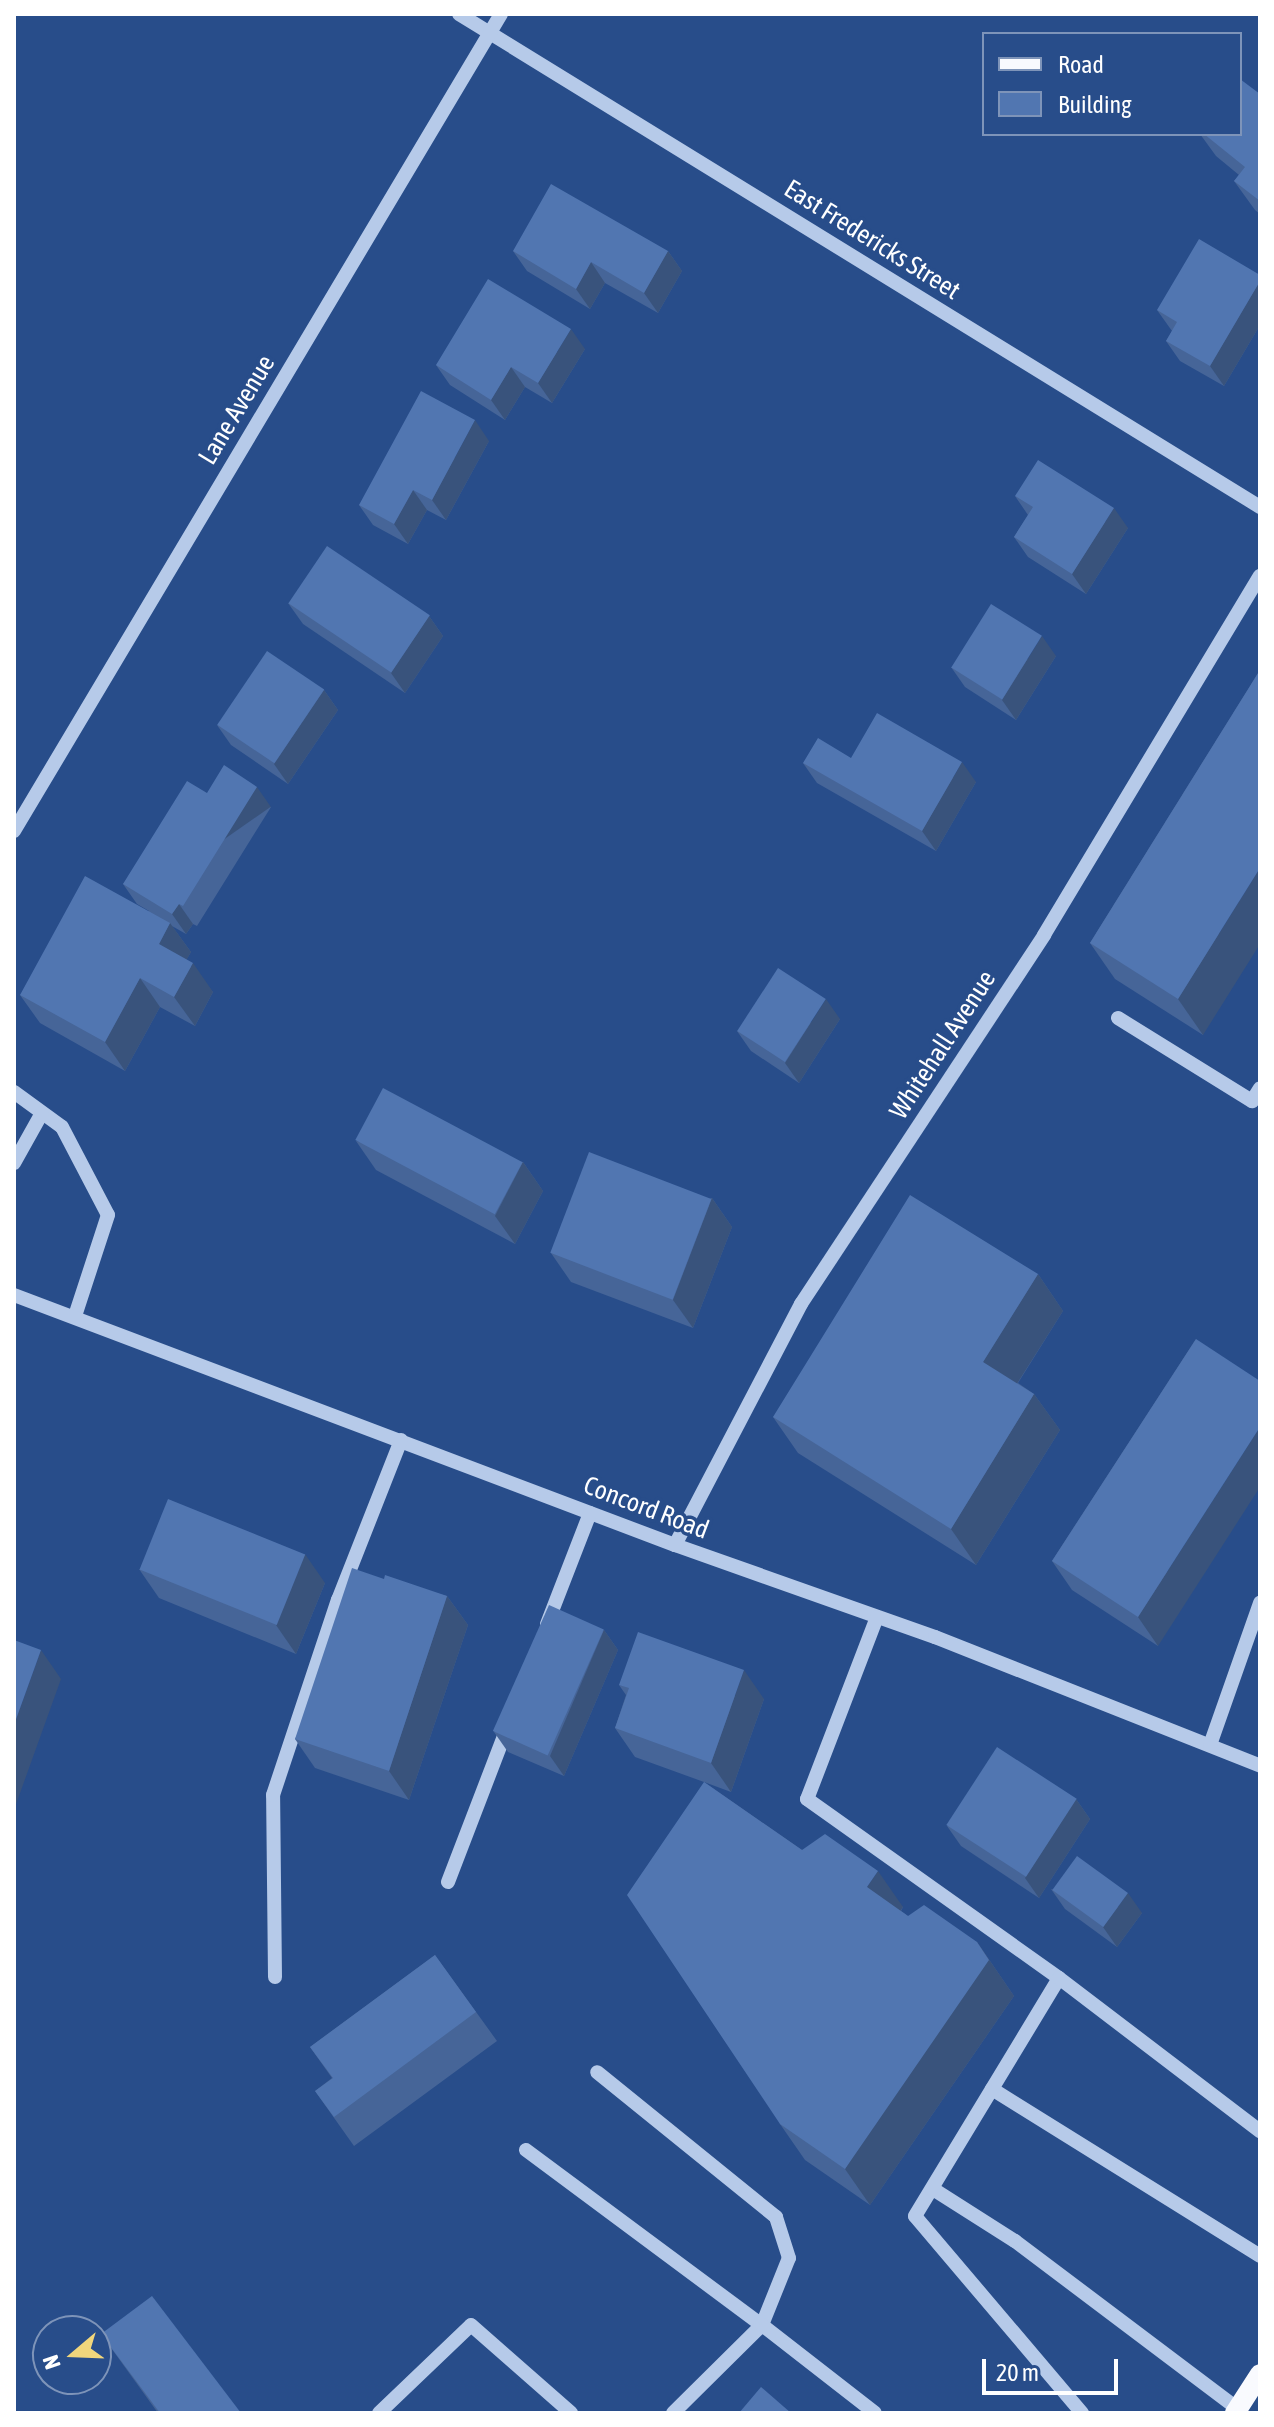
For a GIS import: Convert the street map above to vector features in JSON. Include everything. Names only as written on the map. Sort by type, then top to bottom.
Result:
[{"type":"main road","points":[[1236,2411],[1260,2374]]},
{"type":"street","name":"East Fredericks Street","points":[[459,14],[1260,507]]},
{"type":"street","name":"Lane Avenue","points":[[14,831],[501,14]]},
{"type":"street","name":"Whitehall Avenue","points":[[675,1545],[801,1304],[1044,935],[1260,576]]},
{"type":"street","points":[[1118,1018],[1256,1104],[1260,1088]]},
{"type":"street","points":[[14,1092],[62,1127],[108,1215],[75,1316]]},
{"type":"street","points":[[14,1163],[42,1113]]},
{"type":"street","name":"Concord Road","points":[[14,1295],[675,1545],[877,1617],[1260,1766]]},
{"type":"street","points":[[275,1977],[273,1795],[338,1600],[401,1440]]},
{"type":"street","points":[[539,1645],[590,1513]]},
{"type":"street","points":[[1210,1745],[1259,1608]]},
{"type":"street","points":[[877,1617],[807,1799],[1059,1978],[1260,2131]]},
{"type":"street","points":[[448,1882],[517,1704]]},
{"type":"street","points":[[1059,1978],[915,2216],[1082,2413]]},
{"type":"street","points":[[597,2072],[776,2217],[789,2258],[762,2325],[673,2413]]},
{"type":"street","points":[[992,2089],[1260,2256]]},
{"type":"street","points":[[526,2150],[875,2413]]},
{"type":"street","points":[[933,2189],[1015,2241],[1236,2411]]},
{"type":"street","points":[[379,2413],[471,2325],[571,2413]]},
{"type":"building","points":[[1242,80],[1260,94],[1260,201],[1234,181],[1245,167],[1206,136],[1242,136]]},
{"type":"building","points":[[551,184],[668,251],[644,293],[591,262],[576,289],[513,251]]},
{"type":"building","points":[[1199,239],[1260,275],[1260,281],[1210,366],[1166,341],[1177,322],[1157,310]]},
{"type":"building","points":[[488,279],[571,329],[538,383],[511,367],[491,400],[436,365]]},
{"type":"building","points":[[421,391],[475,420],[432,500],[413,490],[394,524],[359,505]]},
{"type":"building","points":[[1038,460],[1114,508],[1072,574],[1014,537],[1033,507],[1015,496]]},
{"type":"building","points":[[327,546],[430,615],[391,673],[288,603]]},
{"type":"building","points":[[991,604],[1042,636],[1002,699],[951,668]]},
{"type":"building","points":[[267,651],[324,690],[274,763],[217,725]]},
{"type":"building","points":[[1260,670],[1260,868],[1178,999],[1090,943]]},
{"type":"building","points":[[877,713],[962,762],[922,831],[803,763],[818,738],[851,758]]},
{"type":"building","points":[[224,765],[257,787],[183,906],[179,904],[172,914],[123,884],[187,781],[207,793]]},
{"type":"building","points":[[85,876],[170,923],[159,944],[193,963],[174,997],[140,978],[105,1042],[20,995]]},
{"type":"building","points":[[778,968],[826,999],[785,1062],[737,1031]]},
{"type":"building","points":[[383,1088],[523,1162],[495,1214],[355,1140]]},
{"type":"building","points":[[589,1152],[711,1199],[673,1300],[550,1253]]},
{"type":"building","points":[[910,1195],[1038,1274],[983,1362],[1034,1394],[951,1529],[773,1417]]},
{"type":"building","points":[[1196,1339],[1260,1381],[1260,1427],[1138,1617],[1052,1561]]},
{"type":"building","points":[[168,1499],[305,1554],[277,1625],[140,1569]]},
{"type":"building","points":[[352,1568],[384,1579],[385,1575],[447,1596],[389,1771],[295,1739]]},
{"type":"building","points":[[549,1605],[604,1629],[548,1755],[493,1731]]},
{"type":"building","points":[[638,1632],[744,1670],[711,1763],[615,1728],[629,1688],[619,1685]]},
{"type":"building","points":[[14,1640],[41,1650],[14,1725]]},
{"type":"building","points":[[997,1747],[1077,1799],[1026,1877],[946,1825]]},
{"type":"building","points":[[704,1782],[802,1850],[825,1834],[878,1871],[867,1887],[908,1916],[924,1905],[977,1942],[989,1960],[845,2169],[780,2124],[627,1895]]},
{"type":"building","points":[[1077,1856],[1128,1893],[1103,1927],[1052,1890]]},
{"type":"building","points":[[435,1955],[476,2012],[334,2117],[315,2091],[333,2078],[310,2047]]},
{"type":"building","points":[[152,2296],[241,2413],[160,2413],[112,2349],[112,2326]]},
{"type":"building","points":[[761,2387],[791,2413],[739,2413]]}]
